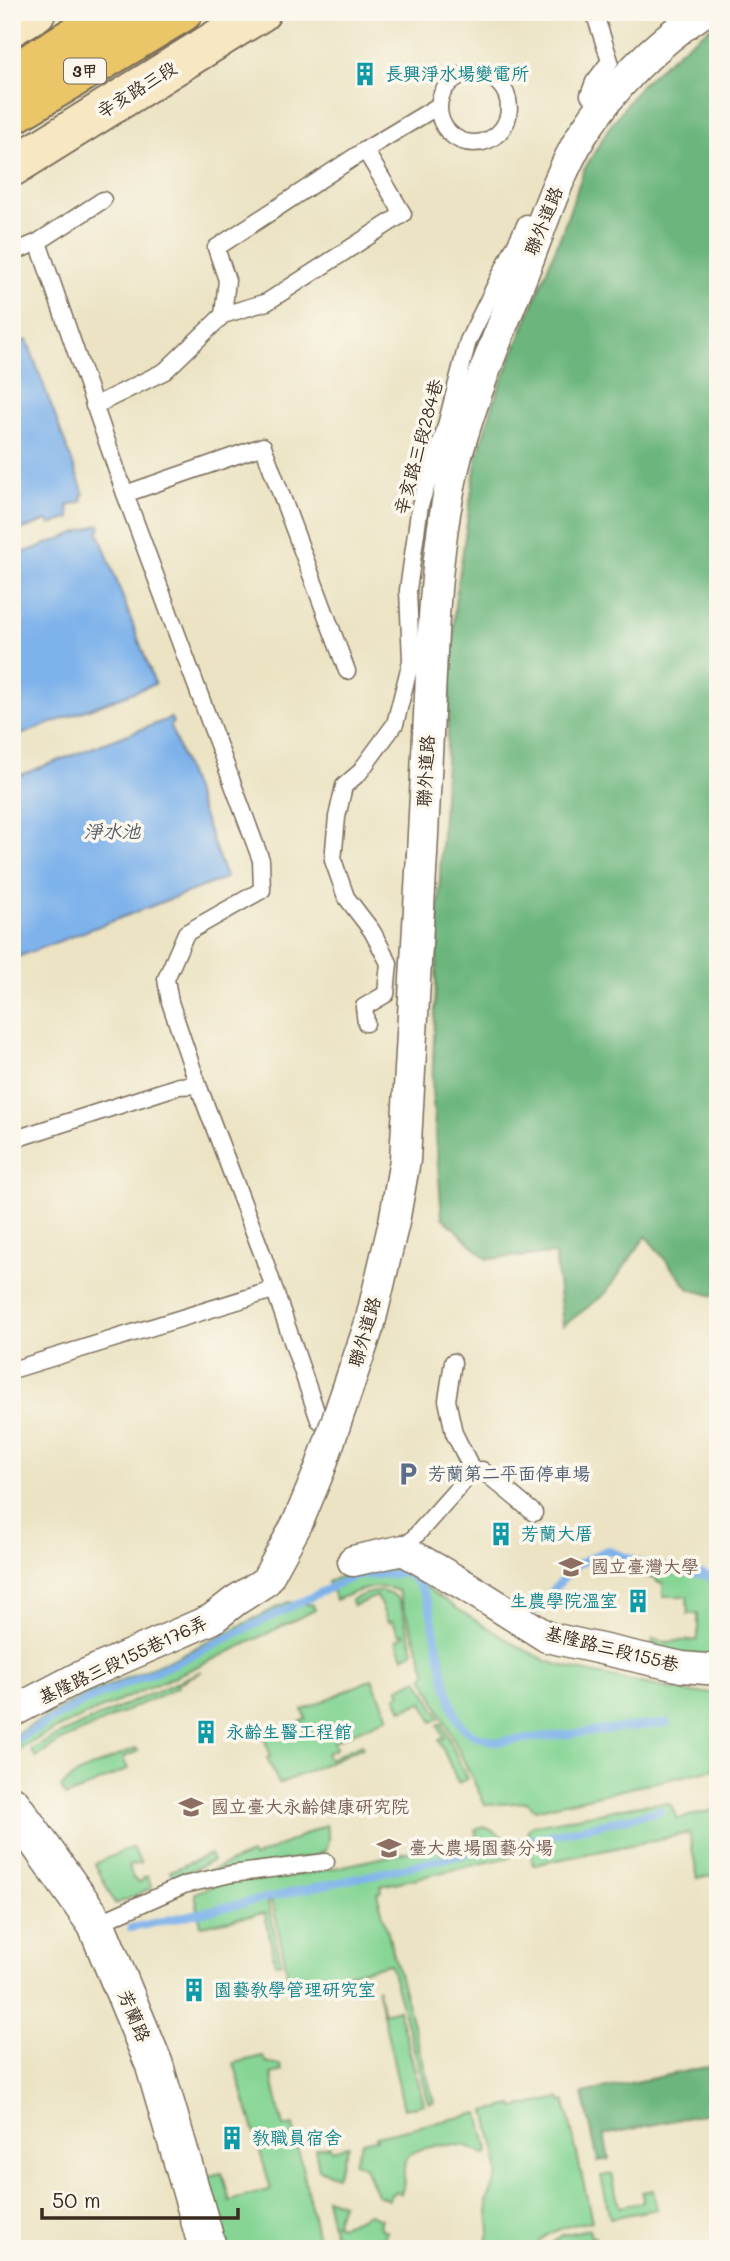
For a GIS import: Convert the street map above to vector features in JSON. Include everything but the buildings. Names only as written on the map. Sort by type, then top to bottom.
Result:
[{"type":"highway","name":"3甲","points":[[12,74],[114,12]]},
{"type":"highway","name":"3甲","points":[[12,115],[170,20]]},
{"type":"main road","points":[[12,26],[36,12]]},
{"type":"main road","name":"辛亥路三段","points":[[12,167],[261,12]]},
{"type":"street","name":"聯外道路","points":[[266,1581],[299,1522],[370,1323],[394,1222],[405,1160],[423,865],[434,600],[442,536],[457,457],[475,396],[557,186],[582,137],[615,89],[645,56],[676,30],[704,12]]},
{"type":"street","points":[[353,1562],[403,1550]]},
{"type":"street","name":"基隆路三段155巷","points":[[403,1550],[547,1637],[682,1667],[718,1670]]},
{"type":"street","name":"基隆路三段155巷176弄","points":[[12,1712],[78,1678],[212,1619],[266,1581]]},
{"type":"street","name":"芳蘭路","points":[[12,1805],[96,1924],[154,2064],[208,2249]]},
{"type":"lane","points":[[589,95],[594,82],[610,61],[594,12]]},
{"type":"lane","points":[[223,315],[227,280],[216,248],[365,150],[438,106],[448,83],[458,76],[482,74],[494,79],[508,99],[509,111],[506,123],[492,139],[470,144],[450,135],[443,127],[438,106]]},
{"type":"lane","points":[[94,406],[165,371],[223,315],[267,302],[403,215],[365,150]]},
{"type":"lane","points":[[12,253],[38,242],[103,200]]},
{"type":"lane","name":"辛亥路三段284巷","points":[[389,963],[372,930],[346,897],[341,884],[333,860],[337,817],[344,786],[359,774],[395,724],[411,661],[408,590],[420,505],[444,433],[468,341],[526,223]]},
{"type":"lane","points":[[38,242],[125,494],[261,860],[262,890],[186,933],[166,979],[170,1002],[198,1085],[262,1253],[319,1420]]},
{"type":"lane","points":[[125,494],[263,446],[347,671]]},
{"type":"lane","points":[[420,979],[423,865]]},
{"type":"lane","points":[[366,1023],[364,1007],[386,994],[389,963],[423,926]]},
{"type":"lane","points":[[12,1140],[179,1086],[198,1085]]},
{"type":"lane","points":[[12,1370],[273,1290]]},
{"type":"lane","points":[[453,1362],[447,1400],[454,1433],[473,1471]]},
{"type":"lane","points":[[403,1550],[473,1471],[482,1470],[534,1513]]},
{"type":"lane","points":[[96,1924],[184,1885],[231,1874],[326,1862]]},
{"type":"green space","points":[[718,22],[718,1297],[689,1289],[646,1236],[605,1294],[563,1326],[555,1254],[487,1259],[442,1217],[432,1089],[441,849],[455,603],[477,456],[495,398],[561,235],[584,170],[608,129],[641,85],[681,49]]},
{"type":"green space","points":[[633,1562],[704,1577],[718,1583],[718,1664],[651,1654],[653,1639],[664,1642],[698,1640],[698,1613],[688,1614],[687,1596],[663,1596],[663,1583],[630,1573]]},
{"type":"green space","points":[[409,1567],[430,1590],[459,1610],[549,1662],[690,1693],[718,1693],[718,1768],[535,1810],[527,1802],[485,1805],[423,1676],[427,1673],[398,1591],[374,1588],[336,1600],[328,1582],[367,1570]]},
{"type":"green space","points":[[381,1591],[395,1596],[400,1602],[414,1651],[403,1657],[396,1640],[404,1636],[403,1633],[399,1635],[393,1621],[388,1622],[377,1596],[353,1606],[351,1600]]},
{"type":"green space","points":[[288,1602],[313,1605],[315,1610],[225,1654],[49,1732],[12,1754],[12,1736],[83,1696],[173,1659]]},
{"type":"green space","points":[[202,1671],[177,1684],[178,1687],[59,1742],[36,1758],[31,1750],[56,1736]]},
{"type":"green space","points":[[372,1679],[389,1717],[334,1741],[336,1749],[326,1753],[329,1759],[362,1744],[363,1747],[279,1784],[267,1758],[271,1756],[264,1738],[306,1719],[303,1710]]},
{"type":"green space","points":[[418,1679],[440,1718],[432,1722],[423,1702],[402,1710],[396,1697],[401,1694],[398,1688]]},
{"type":"green space","points":[[442,1723],[467,1779],[458,1783],[439,1740],[444,1738],[438,1725]]},
{"type":"green space","points":[[136,1748],[138,1751],[123,1758],[128,1769],[66,1797],[61,1787],[79,1773]]},
{"type":"green space","points":[[639,1805],[671,1805],[677,1819],[718,1809],[718,1874],[698,1879],[689,1833],[533,1865],[527,1832],[531,1826]]},
{"type":"green space","points":[[326,1825],[328,1838],[325,1851],[314,1856],[191,1878],[251,1854],[253,1858]]},
{"type":"green space","points":[[482,1827],[502,1836],[511,1857],[381,1886],[382,1891],[377,1893],[434,2102],[429,2103],[390,1964],[288,1987],[288,1975],[272,1901],[268,1902],[281,1963],[275,1964],[265,1913],[201,1926],[195,1893],[224,1881],[312,1873],[439,1845],[442,1852],[477,1836],[475,1830]]},
{"type":"green space","points":[[132,1847],[141,1863],[129,1866],[133,1879],[137,1883],[147,1876],[152,1888],[115,1904],[95,1864]]},
{"type":"green space","points":[[210,1854],[213,1861],[173,1878],[170,1871]]},
{"type":"green space","points":[[377,1987],[384,2013],[398,2009],[424,2104],[404,2109]]},
{"type":"green space","points":[[263,2056],[266,2062],[280,2065],[282,2071],[271,2074],[283,2127],[293,2125],[320,2249],[229,2249],[208,2176],[222,2173],[230,2201],[271,2189],[234,2063]]},
{"type":"green space","points":[[711,2066],[718,2069],[718,2111],[604,2135],[609,2159],[598,2161],[583,2093]]},
{"type":"green space","points":[[560,2098],[561,2102],[565,2101],[592,2221],[552,2233],[538,2242],[533,2249],[485,2249],[490,2229],[487,2202],[498,2175],[486,2111]]},
{"type":"green space","points":[[479,2113],[487,2154],[460,2145],[432,2147],[414,2152],[405,2162],[401,2194],[391,2194],[389,2200],[377,2195],[365,2167],[354,2162],[362,2142],[377,2139],[376,2136]]},
{"type":"green space","points":[[330,2146],[331,2150],[348,2146],[336,2176],[319,2169],[315,2149]]},
{"type":"green space","points":[[612,2174],[619,2207],[643,2202],[642,2192],[653,2190],[657,2209],[610,2218],[601,2176]]},
{"type":"green space","points":[[326,2198],[342,2204],[335,2224],[341,2226],[369,2214],[381,2219],[379,2224],[381,2229],[387,2231],[385,2235],[363,2249],[337,2249]]},
{"type":"green space","points":[[589,2229],[591,2237],[595,2237],[597,2249],[543,2249],[562,2235]]},
{"type":"water","points":[[27,340],[84,494],[81,496],[83,501],[68,506],[70,518],[50,525],[48,520],[12,533],[12,346]]},
{"type":"water","points":[[100,524],[101,529],[98,531],[155,684],[12,738],[12,557]]},
{"type":"water","name":"淨水池","points":[[171,718],[173,723],[170,725],[226,878],[12,959],[12,778]]},
{"type":"waterway","points":[[528,1618],[576,1565],[607,1550],[640,1563],[705,1575],[718,1581]]},
{"type":"waterway","points":[[12,1742],[83,1702],[182,1660],[348,1579],[403,1573],[416,1581],[429,1604],[452,1703],[462,1726],[469,1732],[497,1742],[667,1723]]},
{"type":"waterway","points":[[131,1928],[660,1811]]},
{"type":"place","name":"長興淨水場變電所","points":[[365,74]]},
{"type":"place","name":"芳蘭第二平面停車場","points":[[408,1474]]},
{"type":"place","name":"芳蘭大厝","points":[[501,1534]]},
{"type":"place","name":"國立臺灣大學","points":[[571,1567]]},
{"type":"place","name":"生農學院溫室","points":[[638,1601]]},
{"type":"place","name":"永齡生醫工程館","points":[[206,1732]]},
{"type":"place","name":"國立臺大永齡健康研究院","points":[[191,1807]]},
{"type":"place","name":"臺大農場園藝分場","points":[[389,1848]]},
{"type":"place","name":"園藝教學管理研究室","points":[[194,1990]]},
{"type":"place","name":"教職員宿舍","points":[[232,2138]]}]
